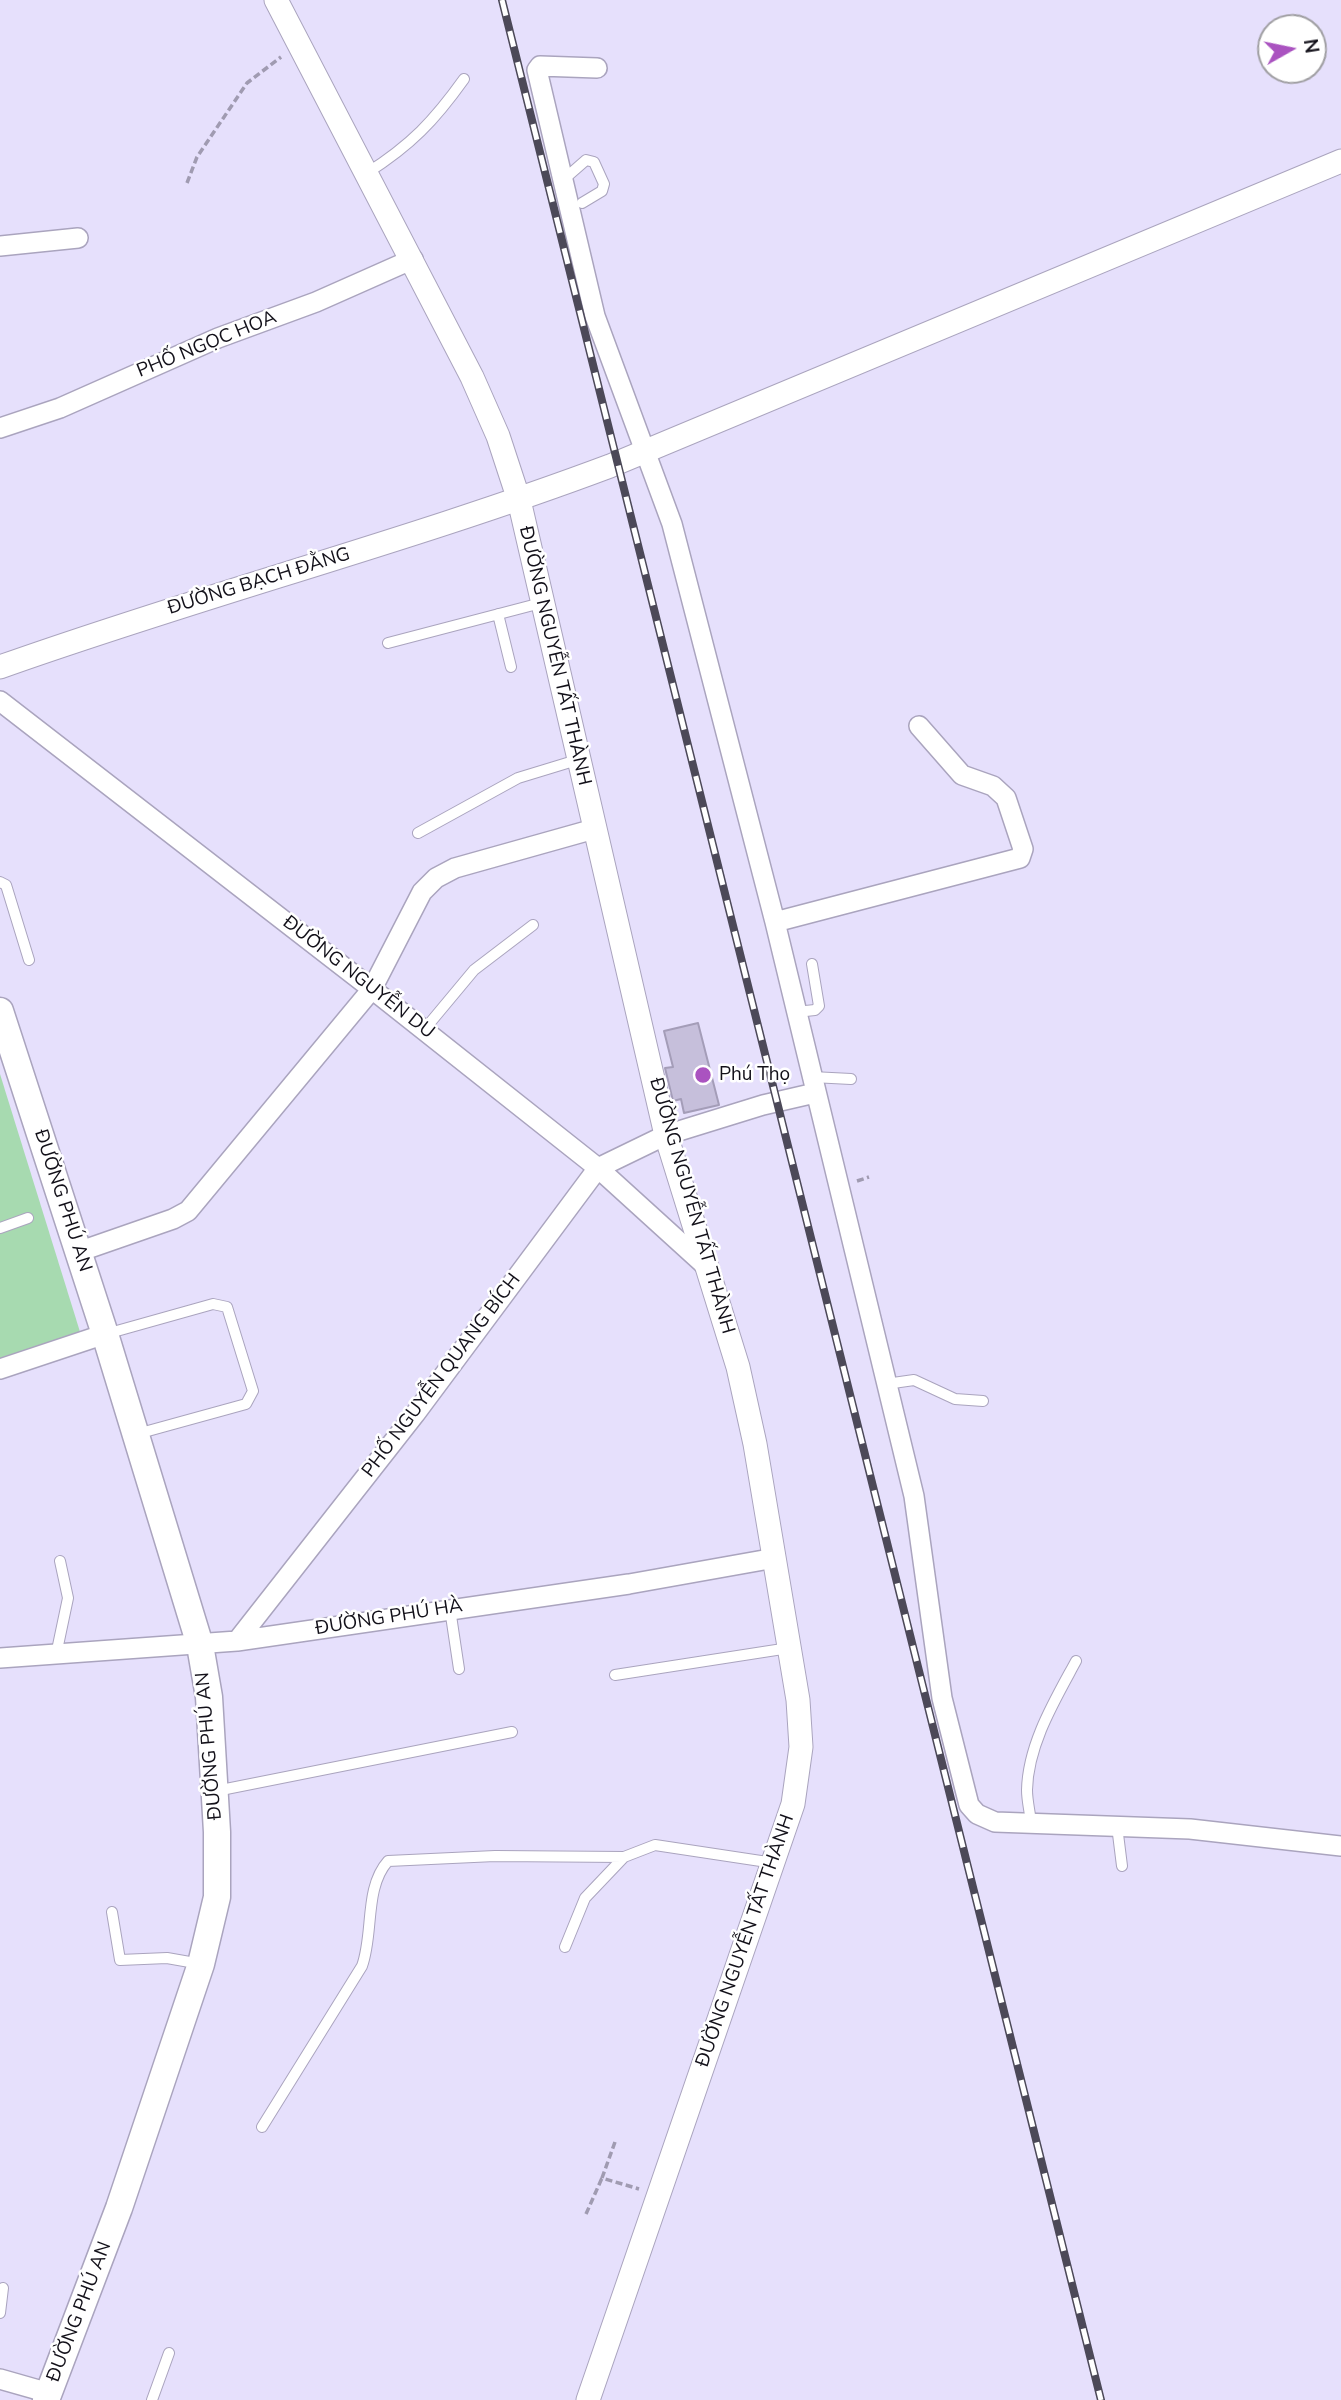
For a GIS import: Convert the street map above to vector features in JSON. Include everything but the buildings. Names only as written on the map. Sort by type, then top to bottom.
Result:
[{"type":"main road","name":"ĐƯỜNG PHÚ AN","points":[[0,1012],[105,1334],[200,1645],[209,1697],[215,1791],[217,1897],[201,1964],[119,2208],[48,2397]]},
{"type":"street","name":"ĐƯỜNG NGUYỄN TẤT THÀNH","points":[[276,0],[413,259],[498,436],[519,500],[577,760],[666,1135],[738,1367],[775,1558],[798,1700],[801,1747],[793,1804],[775,1863],[657,2195],[588,2400]]},
{"type":"street","points":[[597,68],[540,66],[537,70],[595,316],[674,529],[775,922],[916,1504],[942,1698],[964,1792],[976,1814],[986,1820],[1190,1829],[1341,1846]]},
{"type":"street","name":"ĐƯỜNG BẠCH ĐẰNG","points":[[0,667],[226,590],[379,546],[519,500],[647,451],[840,368],[1086,269],[1341,161]]},
{"type":"street","points":[[0,246],[78,238]]},
{"type":"street","name":"PHỐ NGỌC HOA","points":[[0,428],[60,408],[218,338],[316,302],[413,259]]},
{"type":"street","name":"ĐƯỜNG NGUYỄN DU","points":[[0,701],[373,989],[598,1168],[707,1267]]},
{"type":"street","points":[[775,922],[1020,858],[1023,849],[1006,798],[993,786],[962,775],[919,726]]},
{"type":"street","points":[[78,1252],[173,1219],[188,1211],[373,989],[422,892],[436,878],[455,868],[594,829]]},
{"type":"street","name":"PHỐ NGUYỄN QUANG BÍCH","points":[[237,1641],[415,1414],[598,1168],[666,1135],[763,1105],[814,1085]]},
{"type":"street","points":[[0,1369],[105,1334]]},
{"type":"street","name":"ĐƯỜNG PHÚ HÀ","points":[[0,1658],[237,1641],[629,1584],[775,1558]]},
{"type":"street","points":[[0,2379],[48,2397]]},
{"type":"lane","points":[[367,173],[404,150],[428,128],[464,79]]},
{"type":"lane","points":[[562,181],[586,160],[594,162],[604,184],[602,191],[582,203]]},
{"type":"lane","points":[[388,643],[541,603]]},
{"type":"lane","points":[[498,614],[511,667]]},
{"type":"lane","points":[[418,833],[518,778],[577,760]]},
{"type":"lane","points":[[0,882],[5,885],[29,960]]},
{"type":"lane","points":[[424,1030],[451,993],[474,970],[533,925]]},
{"type":"lane","points":[[796,1012],[815,1010],[819,1006],[812,964]]},
{"type":"lane","points":[[814,1085],[851,1079]]},
{"type":"lane","points":[[0,1228],[28,1219]]},
{"type":"lane","points":[[105,1334],[213,1304],[228,1307],[253,1391],[246,1404],[136,1434]]},
{"type":"lane","points":[[886,1384],[914,1380],[955,1399],[983,1401]]},
{"type":"lane","points":[[55,1656],[68,1598],[60,1561]]},
{"type":"lane","points":[[450,1609],[459,1669]]},
{"type":"lane","points":[[615,1675],[790,1648]]},
{"type":"lane","points":[[1031,1823],[1027,1789],[1037,1742],[1050,1709],[1076,1661]]},
{"type":"lane","points":[[215,1791],[512,1732]]},
{"type":"lane","points":[[1117,1826],[1122,1867]]},
{"type":"lane","points":[[262,2127],[362,1966],[369,1946],[372,1901],[379,1871],[388,1861],[495,1856],[624,1857],[655,1845],[672,1845],[775,1863]]},
{"type":"lane","points":[[565,1947],[585,1898],[624,1857]]},
{"type":"lane","points":[[112,1912],[120,1960],[167,1958],[201,1964]]},
{"type":"lane","points":[[0,2313],[3,2288]]},
{"type":"lane","points":[[152,2400],[169,2353]]},
{"type":"path","points":[[187,183],[197,157],[247,83],[298,42]]},
{"type":"path","points":[[586,2214],[615,2142]]},
{"type":"path","points":[[602,2178],[657,2195]]},
{"type":"green space","points":[[0,1074],[81,1335],[0,1360]]},
{"type":"railway","points":[[502,0],[1101,2400]]},
{"type":"place","name":"Phú Thọ","points":[[703,1075]]}]
